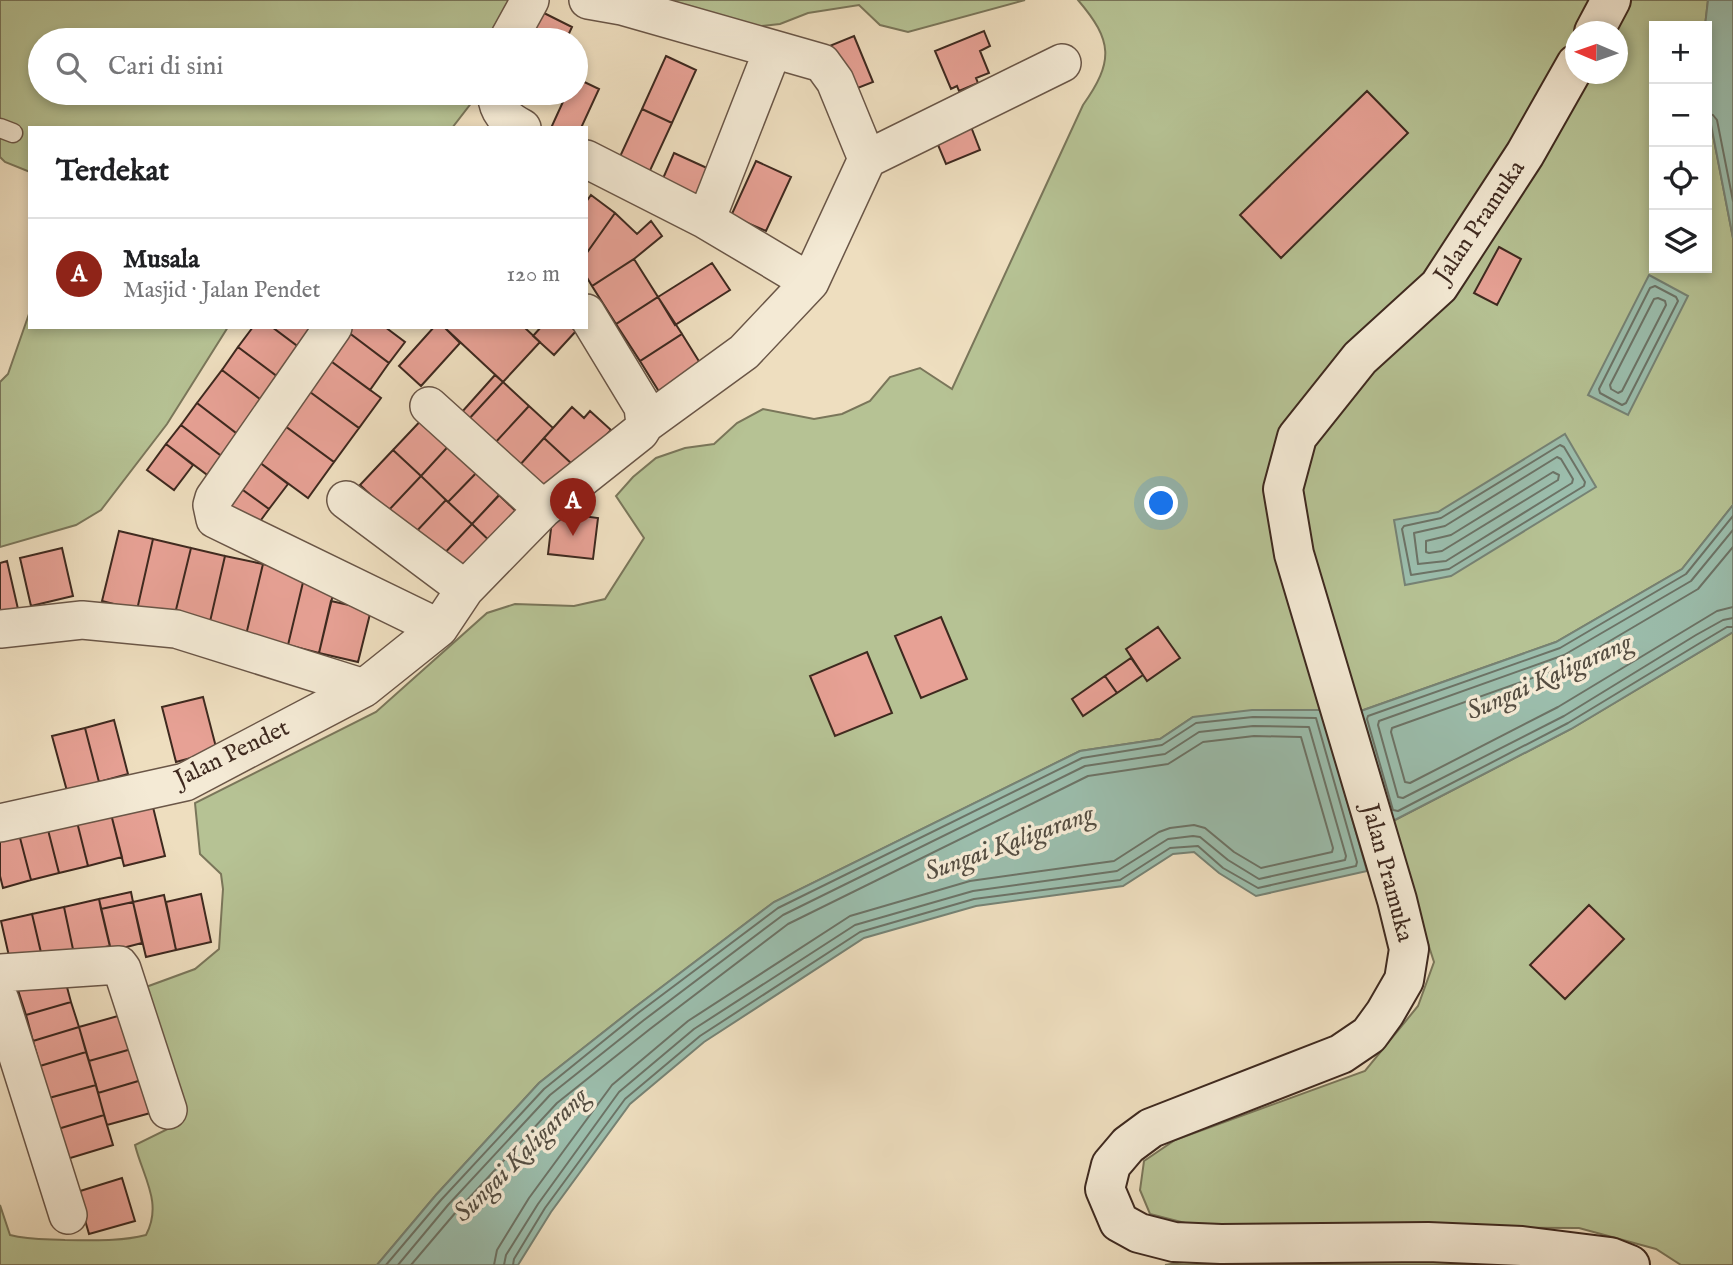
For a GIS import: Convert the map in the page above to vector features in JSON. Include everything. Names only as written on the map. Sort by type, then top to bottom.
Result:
[{"type":"main road","points":[[1600,21],[1611,0]]},
{"type":"main road","name":"Jalan Pramuka","points":[[1565,84],[1525,155],[1438,286],[1360,358],[1297,438],[1283,489],[1294,554],[1397,900],[1409,949],[1404,980],[1369,1035],[1341,1054],[1151,1128],[1128,1144],[1111,1165],[1105,1189],[1119,1222],[1139,1233],[1174,1241],[1221,1244],[1428,1242],[1522,1246],[1610,1257],[1630,1265]]},
{"type":"street","points":[[515,28],[530,0]]},
{"type":"street","points":[[588,0],[622,6],[822,63],[835,81],[867,159],[1062,63]]},
{"type":"street","points":[[706,220],[773,49]]},
{"type":"street","points":[[497,105],[503,117],[519,126]]},
{"type":"street","name":"Jalan Pendet","points":[[0,823],[185,782],[363,688],[439,628],[465,589],[543,509],[640,432],[645,424],[744,352],[810,282],[867,159]]},
{"type":"street","points":[[588,160],[706,220],[810,282]]},
{"type":"street","points":[[588,316],[643,407],[645,424]]},
{"type":"street","points":[[332,329],[214,498],[212,505],[215,519],[439,628]]},
{"type":"street","points":[[429,405],[543,509]]},
{"type":"street","points":[[346,500],[465,589]]},
{"type":"street","points":[[0,629],[82,620],[176,629],[363,688]]},
{"type":"street","points":[[0,973],[119,965],[169,1111]]},
{"type":"street","points":[[0,1000],[68,1215]]},
{"type":"shaded area","points":[[0,0],[518,0],[506,28],[28,28],[28,105],[470,105],[454,126],[28,126],[28,171],[5,162],[0,157]]},
{"type":"shaded area","points":[[612,0],[1025,0],[908,32],[880,25],[859,5],[808,13],[780,24],[752,27]]},
{"type":"shaded area","points":[[1078,0],[1708,0],[1706,21],[1649,21],[1649,273],[1712,273],[1712,130],[1733,238],[1733,505],[1682,569],[1556,642],[1358,712],[1193,717],[1160,739],[1080,751],[774,902],[539,1083],[436,1195],[377,1265],[0,1265],[0,1205],[10,1235],[17,1237],[96,1240],[146,1235],[153,1212],[152,1201],[135,1145],[176,1125],[146,987],[195,969],[219,949],[223,889],[221,874],[200,854],[195,803],[376,712],[487,613],[515,604],[574,606],[605,599],[644,538],[616,496],[656,458],[685,448],[714,444],[737,423],[763,409],[814,419],[842,414],[870,401],[890,377],[920,368],[952,389],[1083,105],[1100,76],[1105,51],[1098,28]]},
{"type":"shaded area","points":[[28,317],[28,329],[227,329],[167,424],[101,510],[76,525],[0,547],[0,382],[8,374]]},
{"type":"shaded area","points":[[1733,632],[1733,1265],[1681,1265],[1656,1249],[1579,1228],[1233,1226],[1189,1224],[1150,1214],[1140,1190],[1144,1161],[1175,1140],[1365,1071],[1418,1006],[1434,962],[1389,823],[1571,729]]},
{"type":"shaded area","points":[[1215,1257],[1426,1260],[1532,1265],[1165,1265]]},
{"type":"water","points":[[1708,0],[1733,0],[1733,238],[1712,130],[1712,21],[1706,21]]},
{"type":"water","points":[[1649,275],[1688,296],[1628,415],[1588,395]]},
{"type":"water","points":[[1565,434],[1596,487],[1451,576],[1405,585],[1394,520],[1438,512]]},
{"type":"water","name":"Sungai Kaligarang","points":[[1733,505],[1733,632],[1571,729],[1389,823],[1358,712],[1556,642],[1682,569]]},
{"type":"water","name":"Sungai Kaligarang","points":[[1252,710],[1321,710],[1367,871],[1256,896],[1219,873],[1194,852],[1173,854],[1123,886],[976,906],[864,938],[704,1042],[630,1104],[551,1212],[518,1265],[377,1265],[436,1195],[539,1083],[774,902],[1080,751],[1160,739],[1193,717]]},
{"type":"building","points":[[532,7],[572,27],[572,28],[522,28]]},
{"type":"building","points":[[984,31],[990,46],[980,51],[989,73],[976,78],[978,83],[959,91],[957,86],[951,89],[935,51]]},
{"type":"building","points":[[854,36],[873,82],[845,93],[827,47]]},
{"type":"building","points":[[666,56],[696,70],[672,123],[642,109]]},
{"type":"building","points":[[588,84],[599,89],[582,126],[552,126],[562,105],[588,105]]},
{"type":"building","points":[[1367,91],[1408,133],[1281,258],[1240,215]]},
{"type":"building","points":[[642,109],[672,123],[647,177],[617,163]]},
{"type":"building","points":[[968,119],[980,150],[946,164],[933,133]]},
{"type":"building","points":[[674,153],[718,173],[704,203],[661,183]]},
{"type":"building","points":[[756,161],[791,177],[766,231],[731,216]]},
{"type":"building","points":[[591,195],[615,213],[588,251],[588,199]]},
{"type":"building","points":[[615,213],[637,234],[651,221],[662,236],[634,259],[592,286],[588,279],[588,251]]},
{"type":"building","points":[[1499,247],[1521,259],[1497,305],[1474,293]]},
{"type":"building","points":[[634,259],[658,297],[616,324],[592,286]]},
{"type":"building","points":[[712,263],[730,290],[675,325],[658,297]]},
{"type":"building","points":[[658,297],[682,334],[640,361],[616,324]]},
{"type":"building","points":[[252,329],[275,329],[304,351],[282,380],[238,347]]},
{"type":"building","points":[[275,329],[320,329],[304,351]]},
{"type":"building","points":[[350,329],[388,329],[405,342],[389,363],[348,332]]},
{"type":"building","points":[[432,329],[446,329],[460,343],[421,386],[399,366]]},
{"type":"building","points":[[446,329],[526,329],[540,342],[503,382]]},
{"type":"building","points":[[539,329],[576,331],[554,355],[533,336]]},
{"type":"building","points":[[348,332],[389,363],[370,390],[328,359]]},
{"type":"building","points":[[682,334],[705,371],[663,398],[640,361]]},
{"type":"building","points":[[238,347],[282,380],[265,403],[222,370]]},
{"type":"building","points":[[328,359],[381,398],[359,428],[306,389]]},
{"type":"building","points":[[222,370],[265,403],[240,436],[197,403]]},
{"type":"building","points":[[495,375],[503,382],[468,420],[461,413]]},
{"type":"building","points":[[503,382],[529,406],[494,444],[468,420]]},
{"type":"building","points":[[306,389],[359,428],[334,462],[281,423]]},
{"type":"building","points":[[197,403],[240,436],[224,458],[181,425]]},
{"type":"building","points":[[529,406],[553,428],[519,466],[494,444]]},
{"type":"building","points":[[572,407],[584,418],[590,411],[611,430],[584,459],[572,464],[544,438]]},
{"type":"building","points":[[428,413],[455,439],[421,476],[393,450]]},
{"type":"building","points":[[281,423],[334,462],[308,498],[255,459]]},
{"type":"building","points":[[181,425],[224,458],[210,477],[166,444]]},
{"type":"building","points":[[544,438],[572,464],[547,492],[519,466]]},
{"type":"building","points":[[455,439],[483,466],[448,502],[421,476]]},
{"type":"building","points":[[166,444],[193,465],[174,490],[147,470]]},
{"type":"building","points":[[393,450],[421,476],[388,511],[360,485]]},
{"type":"building","points":[[255,459],[288,484],[269,509],[236,485]]},
{"type":"building","points":[[483,466],[507,487],[472,524],[448,502]]},
{"type":"building","points":[[421,476],[446,500],[413,535],[388,511]]},
{"type":"building","points":[[236,485],[269,509],[253,531],[220,507]]},
{"type":"building","points":[[499,495],[524,519],[497,548],[472,524]]},
{"type":"building","points":[[446,500],[472,524],[439,559],[413,535]]},
{"type":"building","points":[[553,512],[598,518],[593,559],[548,554]]},
{"type":"building","points":[[472,524],[497,548],[464,583],[439,559]]},
{"type":"building","points":[[119,531],[153,539],[137,610],[102,601]]},
{"type":"building","points":[[153,539],[191,548],[174,618],[137,610]]},
{"type":"building","points":[[62,548],[73,596],[31,606],[20,558]]},
{"type":"building","points":[[191,548],[225,556],[209,626],[174,618]]},
{"type":"building","points":[[225,556],[263,564],[246,635],[209,626]]},
{"type":"building","points":[[7,561],[18,609],[0,613],[0,563]]},
{"type":"building","points":[[263,564],[305,574],[288,645],[246,635]]},
{"type":"building","points":[[305,574],[336,582],[319,653],[288,645]]},
{"type":"building","points":[[331,601],[371,610],[358,662],[319,653]]},
{"type":"building","points":[[941,617],[967,679],[921,698],[895,636]]},
{"type":"building","points":[[1158,627],[1180,658],[1147,681],[1126,649]]},
{"type":"building","points":[[867,652],[892,713],[835,736],[810,676]]},
{"type":"building","points":[[1131,658],[1143,675],[1117,693],[1105,676]]},
{"type":"building","points":[[1105,676],[1117,693],[1083,716],[1072,699]]},
{"type":"building","points":[[203,697],[217,751],[176,762],[162,707]]},
{"type":"building","points":[[114,720],[128,774],[99,782],[85,728]]},
{"type":"building","points":[[85,728],[99,782],[67,791],[52,736]]},
{"type":"building","points":[[151,799],[165,856],[124,866],[110,810]]},
{"type":"building","points":[[110,810],[122,857],[88,866],[76,818]]},
{"type":"building","points":[[76,818],[88,866],[59,873],[47,826]]},
{"type":"building","points":[[47,826],[59,873],[31,880],[19,834]]},
{"type":"building","points":[[19,834],[31,880],[3,888],[0,876],[0,838]]},
{"type":"building","points":[[131,892],[133,902],[101,909],[99,899]]},
{"type":"building","points":[[201,894],[211,942],[176,950],[166,902]]},
{"type":"building","points":[[164,895],[176,950],[146,957],[133,902]]},
{"type":"building","points":[[99,899],[110,946],[74,954],[64,907]]},
{"type":"building","points":[[133,902],[142,943],[111,951],[101,909]]},
{"type":"building","points":[[1589,905],[1624,939],[1565,999],[1530,965]]},
{"type":"building","points":[[64,907],[74,954],[43,961],[32,914]]},
{"type":"building","points":[[32,914],[42,957],[11,965],[1,921]]},
{"type":"building","points":[[64,976],[71,1002],[26,1015],[18,990]]},
{"type":"building","points":[[71,1002],[79,1027],[33,1041],[26,1015]]},
{"type":"building","points":[[125,1014],[135,1048],[89,1061],[79,1027]]},
{"type":"building","points":[[79,1027],[86,1052],[40,1066],[33,1041]]},
{"type":"building","points":[[135,1048],[145,1079],[98,1093],[89,1061]]},
{"type":"building","points":[[86,1052],[96,1085],[49,1098],[40,1066]]},
{"type":"building","points":[[145,1079],[154,1112],[107,1125],[98,1093]]},
{"type":"building","points":[[96,1085],[104,1115],[58,1129],[49,1098]]},
{"type":"building","points":[[104,1115],[113,1145],[67,1159],[58,1129]]},
{"type":"building","points":[[122,1178],[135,1221],[89,1234],[77,1192]]},
{"type":"place","name":"Musala","points":[[573,536]]}]
